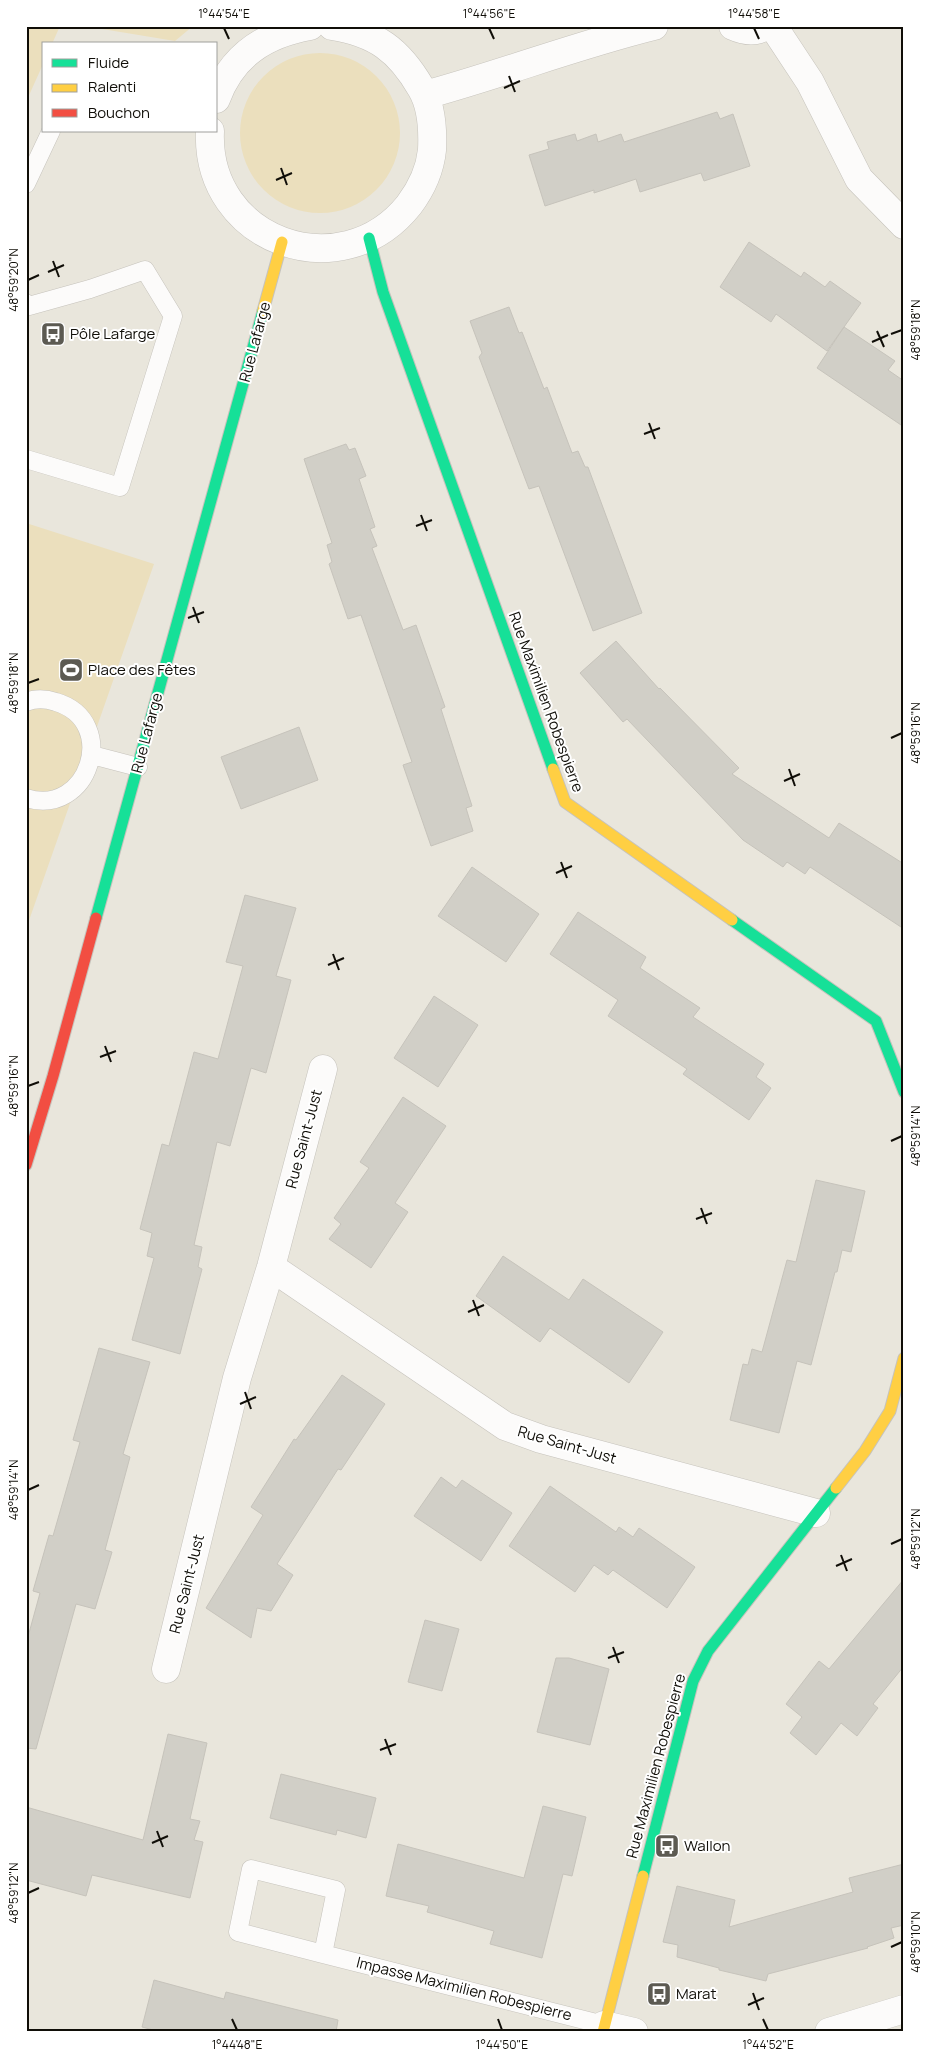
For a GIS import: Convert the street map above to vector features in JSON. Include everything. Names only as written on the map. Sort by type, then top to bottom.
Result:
[{"type":"street","points":[[210,132],[209,147],[216,178],[232,205],[254,228],[282,242],[311,249],[341,247],[369,238],[397,219],[418,192],[431,161],[433,128],[425,95],[408,66],[384,43],[353,29],[332,26]]},
{"type":"street","points":[[425,95],[654,26]]},
{"type":"street","points":[[733,26],[742,30],[753,31],[766,26]]},
{"type":"street","points":[[773,26],[810,82],[859,179],[904,225]]},
{"type":"street","points":[[218,90],[238,62],[260,42],[295,28]]},
{"type":"street","name":"Rue Maximilien Robespierre","points":[[369,238],[387,301],[565,802],[876,1021],[904,1092]]},
{"type":"street","name":"Rue Lafarge","points":[[26,1166],[53,1076],[282,242]]},
{"type":"street","name":"Rue Saint-Just","points":[[166,1670],[236,1378],[271,1267],[323,1068]]},
{"type":"street","name":"Rue Saint-Just","points":[[271,1267],[505,1426],[541,1439],[816,1513]]},
{"type":"street","name":"Rue Maximilien Robespierre","points":[[604,2028],[693,1681],[708,1651],[864,1450],[890,1411],[904,1358]]},
{"type":"street","points":[[829,2032],[904,2009]]},
{"type":"street","points":[[604,2028],[634,2032]]},
{"type":"lane","points":[[26,184],[51,132]]},
{"type":"lane","points":[[26,303],[29,306],[90,289],[146,270],[173,316],[120,487],[26,459]]},
{"type":"lane","points":[[26,702],[46,699],[62,704],[75,712],[86,725],[91,740],[92,755],[87,772],[77,786],[63,796],[46,800],[26,798]]},
{"type":"lane","points":[[92,755],[138,767]]},
{"type":"lane","name":"Impasse Maximilien Robespierre","points":[[323,1954],[336,1890],[251,1869],[238,1932],[604,2028]]},
{"type":"shaded area","points":[[26,26],[60,26],[53,42],[42,42],[42,66],[26,102]]},
{"type":"shaded area","points":[[84,26],[193,26],[175,41]]},
{"type":"shaded area","points":[[320,53],[350,59],[371,71],[382,82],[394,103],[400,133],[394,163],[382,184],[371,195],[350,207],[320,213],[290,207],[269,195],[258,184],[246,163],[240,133],[246,103],[258,82],[269,71],[290,59]]},
{"type":"shaded area","name":"Place des Fêtes","points":[[26,523],[154,564],[26,929]]},
{"type":"building","points":[[717,112],[720,119],[733,114],[750,166],[704,181],[701,173],[640,192],[636,179],[545,206],[529,155],[549,149],[547,142],[575,134],[577,141],[596,134],[598,142],[621,134],[624,142]]},
{"type":"building","points":[[749,242],[801,277],[804,272],[825,287],[830,281],[861,303],[827,351],[776,314],[771,322],[720,287]]},
{"type":"building","points":[[509,307],[519,333],[522,332],[544,389],[547,387],[572,453],[578,451],[585,467],[588,467],[642,613],[593,631],[539,486],[529,489],[479,357],[482,353],[470,321]]},
{"type":"building","points":[[844,327],[895,361],[888,370],[904,381],[904,427],[817,368]]},
{"type":"building","points":[[346,444],[349,450],[355,448],[366,476],[359,479],[375,527],[370,529],[377,546],[372,548],[403,630],[416,625],[445,707],[441,709],[472,806],[466,808],[473,831],[431,846],[403,765],[412,762],[361,615],[348,619],[329,564],[332,562],[327,545],[332,543],[304,459]]},
{"type":"building","points":[[616,641],[659,689],[739,768],[732,774],[829,838],[839,823],[904,864],[904,929],[810,867],[805,874],[787,862],[783,867],[743,840],[627,719],[623,722],[580,673]]},
{"type":"building","points":[[299,727],[318,780],[241,809],[221,757]]},
{"type":"building","points":[[472,867],[539,914],[506,962],[438,916]]},
{"type":"building","points":[[245,895],[296,908],[276,976],[291,980],[266,1073],[251,1068],[230,1146],[217,1142],[194,1245],[202,1247],[198,1267],[202,1269],[180,1354],[132,1340],[154,1258],[147,1256],[152,1233],[140,1229],[162,1144],[169,1146],[194,1052],[218,1059],[243,966],[226,962]]},
{"type":"building","points":[[578,912],[646,957],[640,968],[700,1008],[693,1017],[764,1064],[756,1077],[771,1088],[749,1120],[683,1074],[687,1069],[608,1016],[618,1000],[550,954]]},
{"type":"building","points":[[434,996],[478,1025],[438,1087],[394,1058]]},
{"type":"building","points":[[403,1097],[446,1126],[395,1203],[408,1212],[371,1268],[329,1239],[341,1224],[334,1218],[369,1168],[360,1162]]},
{"type":"building","points":[[816,1180],[865,1191],[851,1252],[842,1250],[811,1365],[797,1361],[779,1433],[730,1420],[743,1364],[748,1365],[752,1349],[762,1352],[787,1260],[796,1262]]},
{"type":"building","points":[[503,1256],[569,1300],[583,1279],[663,1332],[629,1383],[550,1328],[540,1342],[476,1296]]},
{"type":"building","points":[[99,1348],[150,1362],[123,1454],[130,1457],[105,1550],[112,1552],[95,1609],[76,1604],[36,1749],[26,1748],[26,1644],[40,1593],[33,1591],[49,1535],[53,1536],[80,1442],[73,1440]]},
{"type":"building","points":[[342,1375],[385,1404],[341,1470],[338,1469],[277,1564],[293,1575],[271,1611],[257,1608],[251,1638],[206,1608],[263,1515],[251,1507],[294,1439],[296,1440]]},
{"type":"building","points":[[441,1477],[456,1488],[462,1480],[512,1513],[481,1561],[414,1516]]},
{"type":"building","points":[[550,1486],[616,1532],[619,1527],[633,1537],[639,1528],[695,1567],[667,1608],[613,1570],[608,1575],[594,1565],[575,1592],[509,1546]]},
{"type":"building","points":[[904,1579],[904,1666],[873,1704],[878,1708],[857,1736],[841,1723],[816,1755],[790,1733],[802,1717],[786,1704],[819,1661],[829,1669]]},
{"type":"building","points":[[425,1620],[459,1629],[442,1691],[408,1682]]},
{"type":"building","points":[[556,1658],[569,1658],[609,1669],[590,1745],[537,1732]]},
{"type":"building","points":[[168,1734],[207,1743],[190,1819],[200,1821],[194,1840],[203,1842],[190,1898],[92,1875],[86,1896],[26,1880],[26,1807],[143,1840]]},
{"type":"building","points":[[281,1774],[376,1798],[366,1838],[337,1830],[336,1835],[270,1818]]},
{"type":"building","points":[[543,1806],[586,1817],[572,1876],[563,1874],[542,1958],[490,1944],[494,1931],[427,1912],[429,1906],[386,1896],[398,1844],[524,1878]]},
{"type":"building","points":[[904,1864],[904,1925],[891,1928],[894,1938],[868,1948],[768,1974],[766,1981],[719,1970],[719,1968],[677,1957],[678,1945],[663,1942],[677,1886],[735,1900],[729,1927],[853,1892],[849,1878]]},
{"type":"building","points":[[154,1980],[224,1999],[226,1992],[338,2020],[336,2032],[161,2032],[142,2027]]},
{"type":"traffic: fast","points":[[369,238],[383,292],[553,769]]},
{"type":"traffic: fast","points":[[96,918],[263,311]]},
{"type":"traffic: fast","points":[[732,920],[876,1021],[904,1092]]},
{"type":"traffic: fast","points":[[643,1876],[693,1681],[708,1651],[836,1488]]},
{"type":"traffic: slow","points":[[263,311],[282,242]]},
{"type":"traffic: slow","points":[[553,769],[565,802],[732,920]]},
{"type":"traffic: slow","points":[[836,1488],[865,1451],[890,1411],[904,1358]]},
{"type":"traffic: slow","points":[[603,2032],[643,1876]]},
{"type":"traffic: jam","points":[[26,1165],[53,1076],[96,918]]},
{"type":"place","name":"Pôle Lafarge","points":[[53,334]]},
{"type":"place","name":"Place des Fêtes","points":[[71,670]]},
{"type":"place","name":"Wallon","points":[[667,1846]]},
{"type":"place","name":"Marat","points":[[659,1994]]}]
